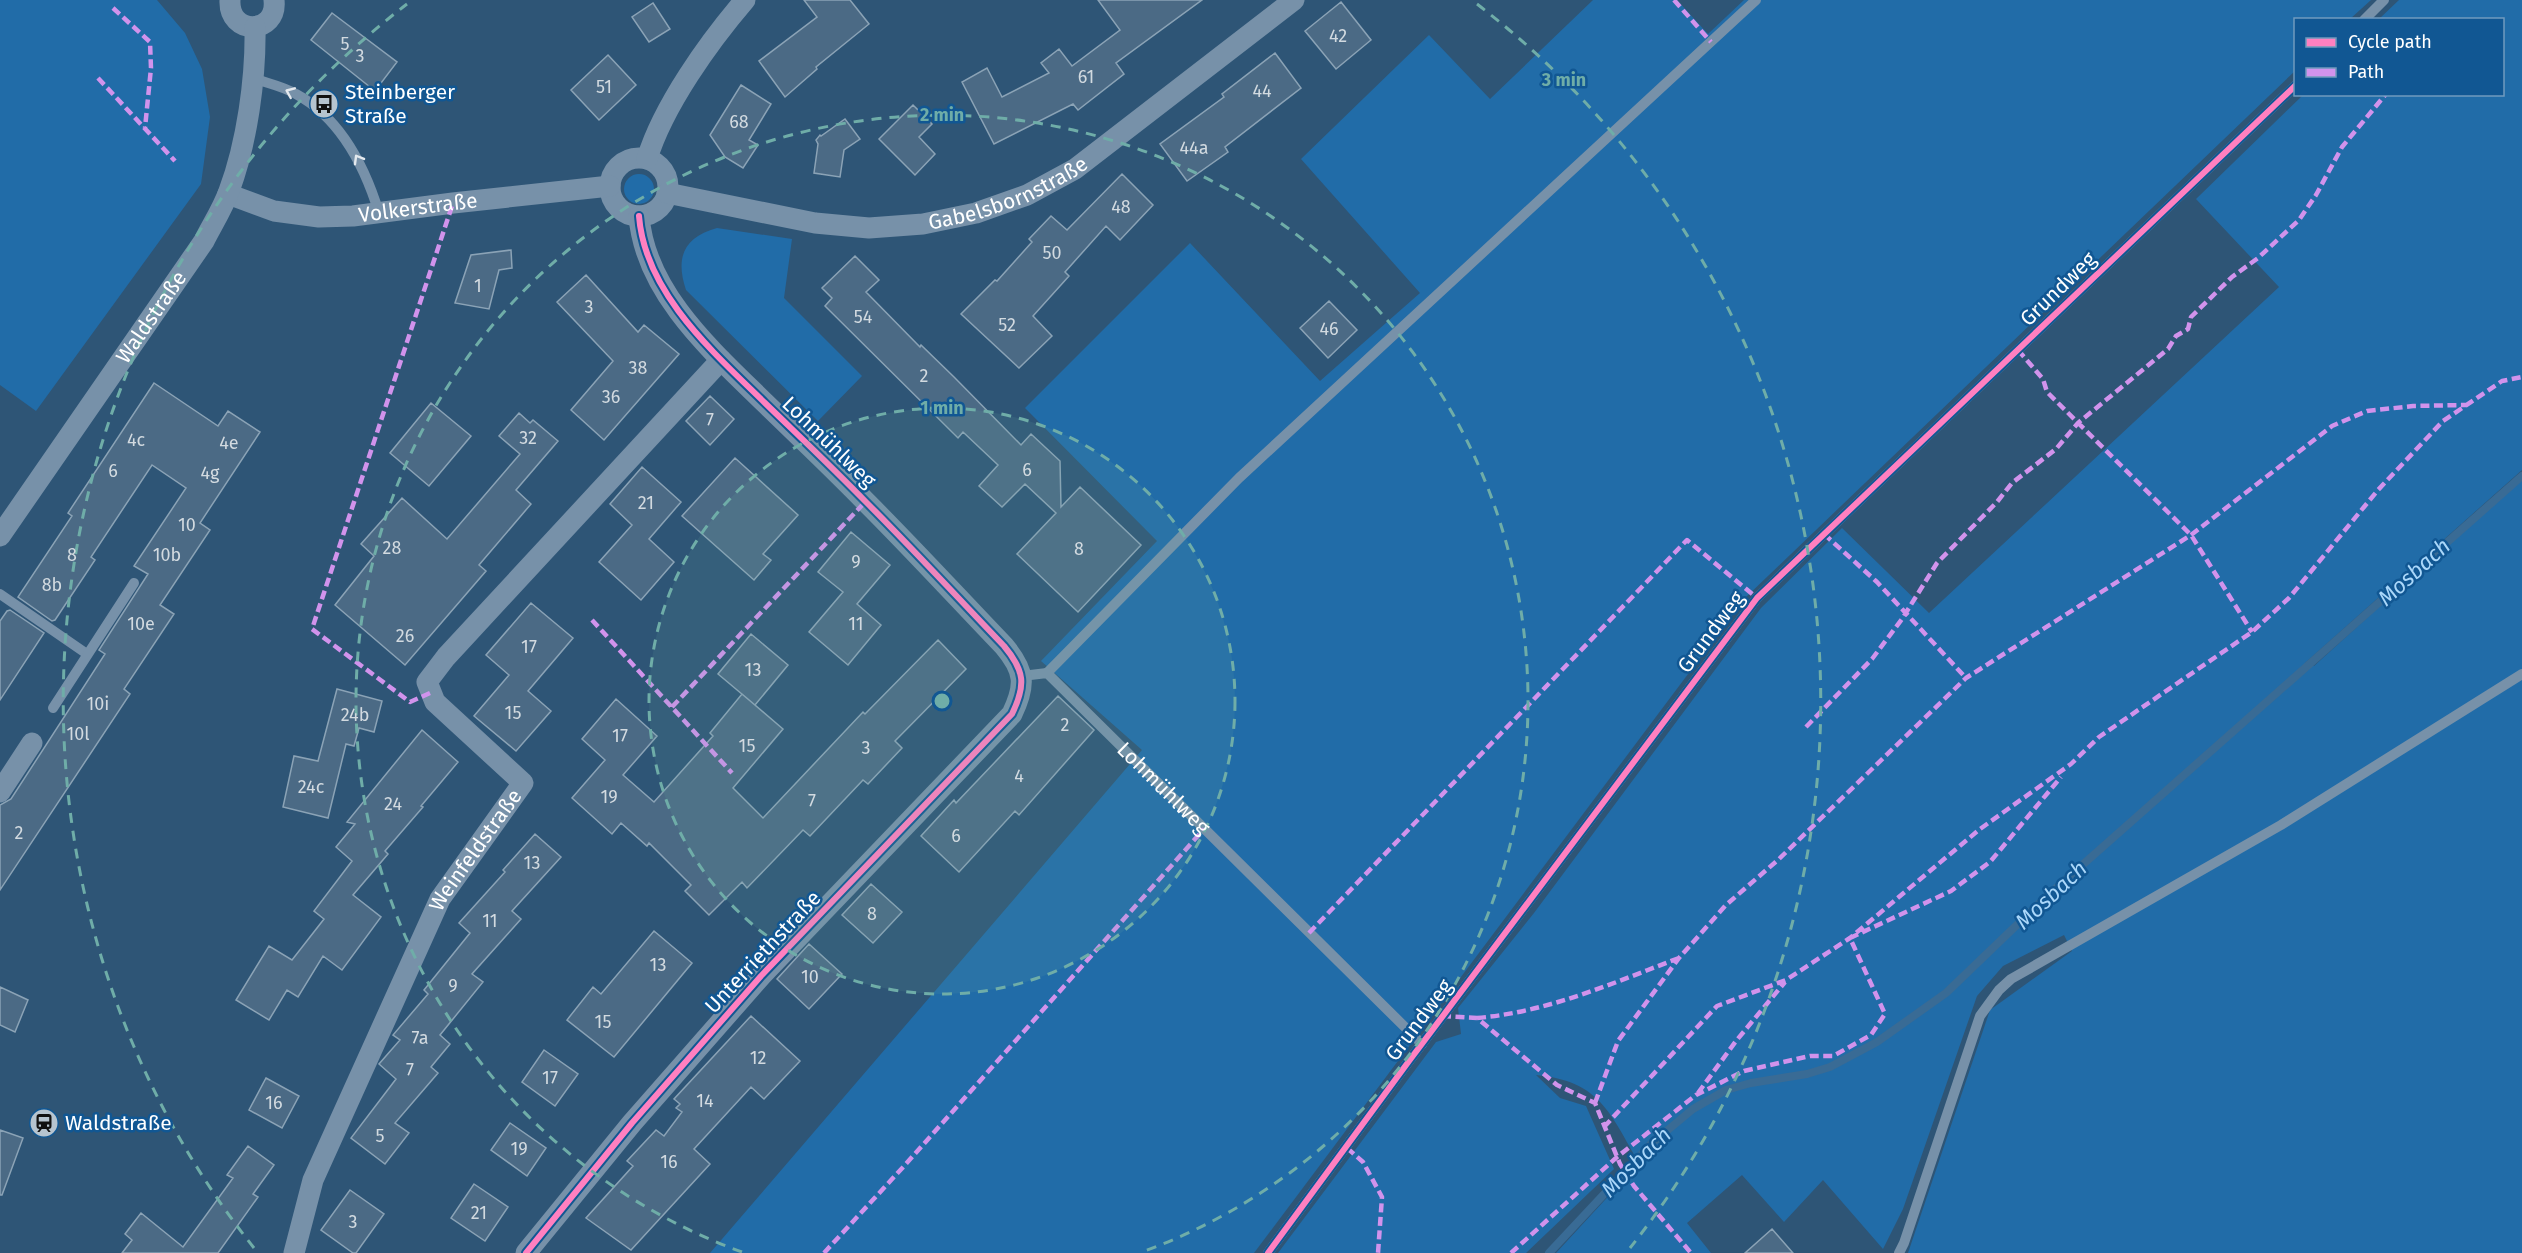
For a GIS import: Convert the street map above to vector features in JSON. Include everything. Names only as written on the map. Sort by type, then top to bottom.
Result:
[{"type":"street","points":[[230,0],[230,9],[236,19],[244,25],[255,27],[272,16],[274,0]]},
{"type":"street","points":[[647,159],[666,112],[720,31],[745,0]]},
{"type":"street","name":"Gabelsbornstraße","points":[[667,193],[815,223],[869,228],[923,224],[976,213],[1027,195],[1075,169],[1294,0]]},
{"type":"street","points":[[253,78],[256,53],[255,27]]},
{"type":"street","name":"Waldstraße","points":[[0,536],[204,241],[228,194],[237,168],[253,78]]},
{"type":"street","points":[[638,158],[647,159],[655,162],[666,176],[667,193],[654,212],[639,216],[621,210],[615,204],[610,186],[611,177],[621,163],[638,158]]},
{"type":"street","name":"Volkerstraße","points":[[228,194],[274,211],[319,217],[380,213],[610,186]]},
{"type":"street","name":"Lohmühlweg","points":[[639,216],[641,237],[648,258],[678,310],[721,360],[866,501],[996,637],[1017,662],[1022,676]]},
{"type":"street","name":"Weinfeldstraße","points":[[294,1253],[313,1180],[440,899],[523,783],[435,702],[427,682],[446,657],[721,360]]},
{"type":"street","name":"Unterriethstraße","points":[[526,1253],[632,1123],[761,976],[1012,714],[1021,695],[1022,676]]},
{"type":"street","points":[[0,792],[32,743]]},
{"type":"lane","points":[[1022,676],[1047,673],[1239,478],[1756,0]]},
{"type":"lane","points":[[2366,18],[2384,0]]},
{"type":"lane","points":[[253,78],[296,93],[322,114],[355,153],[369,180],[380,213]]},
{"type":"lane","name":"Grundweg","points":[[1268,1253],[1757,598],[2294,86]]},
{"type":"lane","points":[[53,708],[134,583]]},
{"type":"lane","points":[[0,594],[87,654]]},
{"type":"lane","name":"Lohmühlweg","points":[[1047,673],[1422,1044]]},
{"type":"lane","points":[[1899,1253],[1980,1016],[1998,990],[2025,971],[2281,825],[2522,674]]},
{"type":"shaded area","points":[[0,0],[157,0],[185,33],[202,69],[210,117],[201,184],[36,411],[0,385]]},
{"type":"shaded area","points":[[1593,0],[1677,0],[1708,34],[1744,0],[2371,0],[2351,18],[2294,18],[2294,72],[1745,598],[1254,1253],[710,1253],[1142,750],[1041,661],[1157,541],[1025,408],[1190,243],[1320,381],[1420,293],[1301,159],[1429,35],[1490,99]]},
{"type":"shaded area","points":[[2399,0],[2522,0],[2522,470],[2305,663],[2314,666],[2522,477],[2522,1253],[1908,1253],[1990,1010],[2072,951],[2064,935],[2003,966],[1977,996],[1903,1209],[1883,1249],[1823,1180],[1784,1222],[1742,1175],[1687,1223],[1711,1253],[1556,1253],[1639,1163],[1611,1115],[1589,1092],[1558,1078],[1536,1075],[1560,1098],[1586,1106],[1614,1169],[1526,1253],[1278,1253],[1436,1042],[1461,1034],[1458,1008],[1534,913],[1761,608],[1842,528],[1929,613],[2279,287],[2196,199],[2302,96],[2504,96],[2504,18],[2380,18]]},
{"type":"shaded area","points":[[639,174],[650,178],[654,189],[650,200],[639,204],[628,200],[624,189],[628,178]]},
{"type":"shaded area","points":[[717,228],[792,239],[784,298],[862,376],[818,421],[686,290],[682,268],[685,250],[697,237]]},
{"type":"building","points":[[804,0],[850,0],[869,24],[816,67],[817,69],[785,97],[759,61],[817,17]]},
{"type":"building","points":[[1098,0],[1202,0],[1116,63],[1124,74],[1078,110],[1073,104],[994,144],[962,82],[987,68],[1002,97],[1049,73],[1041,63],[1059,49],[1072,66],[1120,30]]},
{"type":"building","points":[[1341,2],[1371,40],[1336,69],[1305,31]]},
{"type":"building","points":[[653,3],[670,29],[649,42],[632,17]]},
{"type":"building","points":[[332,13],[397,62],[375,91],[311,40]]},
{"type":"building","points":[[1275,53],[1301,88],[1225,147],[1228,152],[1187,181],[1160,144],[1224,97],[1222,94]]},
{"type":"building","points":[[608,55],[636,85],[599,120],[571,90]]},
{"type":"building","points":[[741,85],[771,104],[749,140],[758,145],[743,168],[725,157],[710,135]]},
{"type":"building","points":[[913,105],[932,124],[919,137],[935,154],[915,175],[879,139]]},
{"type":"building","points":[[845,119],[860,139],[844,150],[840,177],[814,173],[818,144],[816,140]]},
{"type":"building","points":[[1122,174],[1153,205],[1120,240],[1106,226],[1065,272],[1069,276],[1033,316],[1052,336],[1019,368],[961,314],[995,280],[997,281],[1032,242],[1029,239],[1051,216],[1067,230]]},
{"type":"building","points":[[511,250],[512,268],[499,270],[489,309],[455,303],[471,255]]},
{"type":"building","points":[[855,256],[879,280],[866,292],[920,347],[921,345],[1021,445],[1031,434],[1060,461],[1061,507],[1080,487],[1141,545],[1078,612],[1017,554],[1056,513],[1025,484],[1002,507],[979,486],[998,465],[963,432],[958,438],[825,306],[832,298],[822,288]]},
{"type":"building","points":[[586,275],[638,332],[644,325],[679,354],[604,440],[571,410],[613,361],[557,302]]},
{"type":"building","points":[[1329,301],[1357,330],[1328,358],[1300,328]]},
{"type":"building","points":[[154,383],[218,426],[228,411],[260,432],[200,523],[210,530],[160,605],[174,614],[124,689],[130,694],[0,890],[0,805],[11,799],[105,654],[99,650],[148,574],[134,566],[186,488],[152,465],[91,557],[95,560],[55,620],[52,621],[18,597],[72,516],[68,513]]},
{"type":"building","points":[[710,396],[734,419],[710,445],[686,421]]},
{"type":"building","points":[[431,403],[471,436],[429,486],[390,453]]},
{"type":"building","points":[[519,413],[530,423],[533,420],[558,441],[516,490],[531,504],[479,565],[486,571],[405,665],[335,605],[374,556],[361,544],[402,498],[447,539],[520,454],[499,436]]},
{"type":"building","points":[[735,458],[798,515],[763,554],[771,560],[754,580],[682,516]]},
{"type":"building","points":[[642,467],[681,502],[649,539],[674,562],[641,600],[599,562],[632,525],[610,504]]},
{"type":"building","points":[[851,532],[890,565],[857,604],[881,625],[848,665],[809,632],[843,592],[818,572]]},
{"type":"building","points":[[531,603],[573,638],[528,691],[551,711],[516,751],[474,716],[509,675],[486,655]]},
{"type":"building","points":[[10,610],[44,633],[0,700],[0,621]]},
{"type":"building","points":[[751,634],[788,665],[755,705],[718,674]]},
{"type":"building","points":[[938,640],[966,669],[895,741],[902,748],[868,784],[863,780],[810,836],[803,830],[747,888],[742,882],[709,915],[685,891],[691,885],[649,843],[647,846],[621,823],[612,834],[572,798],[605,760],[582,739],[616,699],[657,736],[623,775],[654,802],[713,736],[710,733],[742,694],[783,729],[733,788],[763,818],[863,712],[865,714]]},
{"type":"building","points":[[337,689],[382,701],[374,732],[359,728],[354,746],[346,744],[328,818],[283,807],[294,756],[318,761]]},
{"type":"building","points":[[1058,696],[1094,730],[1019,815],[1015,811],[959,872],[921,836],[954,800],[956,803]]},
{"type":"building","points":[[422,730],[458,762],[385,851],[388,854],[353,895],[381,917],[342,970],[323,956],[298,997],[287,990],[269,1020],[236,1000],[269,946],[292,960],[324,919],[314,911],[352,861],[336,847],[355,824],[347,822]]},
{"type":"building","points":[[535,834],[561,857],[512,911],[521,919],[472,974],[483,982],[440,1035],[450,1044],[431,1067],[438,1073],[395,1123],[409,1133],[385,1164],[351,1138],[396,1079],[379,1064],[400,1040],[393,1035],[428,994],[424,990],[470,933],[459,923],[505,872],[503,870]]},
{"type":"building","points":[[871,884],[902,912],[873,943],[842,915]]},
{"type":"building","points":[[654,931],[692,963],[614,1057],[567,1020],[593,987],[601,994]]},
{"type":"building","points":[[809,944],[842,974],[809,1009],[777,979]]},
{"type":"building","points":[[0,987],[28,1000],[15,1032],[0,1025]]},
{"type":"building","points":[[751,1016],[800,1061],[764,1099],[751,1087],[694,1149],[710,1164],[631,1250],[586,1218],[633,1166],[627,1161],[656,1130],[664,1136],[682,1112],[676,1108],[680,1104],[674,1099]]},
{"type":"building","points":[[544,1050],[578,1074],[555,1106],[522,1082]]},
{"type":"building","points":[[266,1078],[299,1096],[282,1128],[249,1110]]},
{"type":"building","points":[[510,1123],[546,1148],[527,1176],[491,1150]]},
{"type":"building","points":[[0,1130],[23,1138],[2,1195],[0,1195]]},
{"type":"building","points":[[248,1146],[274,1165],[253,1194],[258,1197],[218,1253],[122,1253],[132,1240],[125,1234],[141,1213],[183,1247],[233,1178],[227,1175]]},
{"type":"building","points":[[474,1184],[508,1207],[485,1241],[451,1218]]},
{"type":"building","points":[[350,1190],[384,1214],[356,1253],[321,1230]]},
{"type":"building","points":[[1772,1229],[1793,1253],[1745,1253]]},
{"type":"waterway","name":"Mosbach","points":[[1549,1253],[1651,1144],[1693,1109],[1726,1090],[1751,1083],[1807,1074],[1830,1067],[1877,1042],[1946,993],[2045,898],[2522,476]]},
{"type":"marked path","points":[[1674,0],[1711,42]]},
{"type":"marked path","points":[[113,8],[150,42],[151,68],[145,128]]},
{"type":"marked path","points":[[98,78],[175,161]]},
{"type":"marked path","points":[[1806,727],[1872,659],[1902,619],[1937,563],[1997,502],[2012,483],[2056,449],[2078,423],[2168,349],[2176,336],[2188,329],[2191,317],[2232,277],[2258,258],[2299,220],[2316,195],[2342,147],[2384,96]]},
{"type":"marked path","points":[[430,693],[410,702],[312,629],[453,203]]},
{"type":"marked path","points":[[2018,350],[2043,379],[2047,392],[2191,535],[2252,632]]},
{"type":"marked path","points":[[1604,1127],[1717,1006],[1786,980],[1850,938],[1980,829],[2071,764],[2099,737],[2252,632],[2289,598],[2378,490],[2443,421],[2502,381],[2522,377]]},
{"type":"marked path","points":[[1595,1103],[1618,1041],[1679,958],[1726,905],[1779,859],[1966,678],[2191,535],[2332,426],[2367,411],[2413,406],[2467,405]]},
{"type":"marked path","points":[[672,707],[866,501]]},
{"type":"marked path","points":[[1824,534],[1877,582],[1966,678]]},
{"type":"marked path","points":[[1309,933],[1687,540],[1757,598]]},
{"type":"marked path","points":[[592,620],[732,773]]},
{"type":"marked path","points":[[1511,1253],[1617,1157],[1696,1095],[1744,1071],[1810,1056],[1833,1056],[1871,1035],[1885,1014],[1850,938],[1951,891],[1990,862],[2061,777]]},
{"type":"marked path","points":[[824,1253],[1204,829]]},
{"type":"marked path","points":[[1477,1018],[1503,1015],[1555,1003],[1679,958]]},
{"type":"marked path","points":[[1698,1093],[1736,1041],[1785,982]]},
{"type":"marked path","points":[[1442,1016],[1477,1018],[1557,1085],[1595,1103],[1620,1164],[1634,1186],[1691,1253]]},
{"type":"marked path","points":[[1347,1148],[1363,1162],[1382,1197],[1378,1253]]},
{"type":"cycle path","points":[[1268,1253],[1409,1061],[1757,598],[2294,87]]},
{"type":"cycle path","points":[[526,1253],[632,1123],[761,976],[1012,714],[1020,695],[1021,686],[1016,663],[1004,646],[854,489],[724,363],[685,319],[668,296],[654,271],[644,244],[639,216]]},
{"type":"place","name":"Steinberger Straße","points":[[324,104]]},
{"type":"place","name":"Waldstraße","points":[[44,1123]]}]
